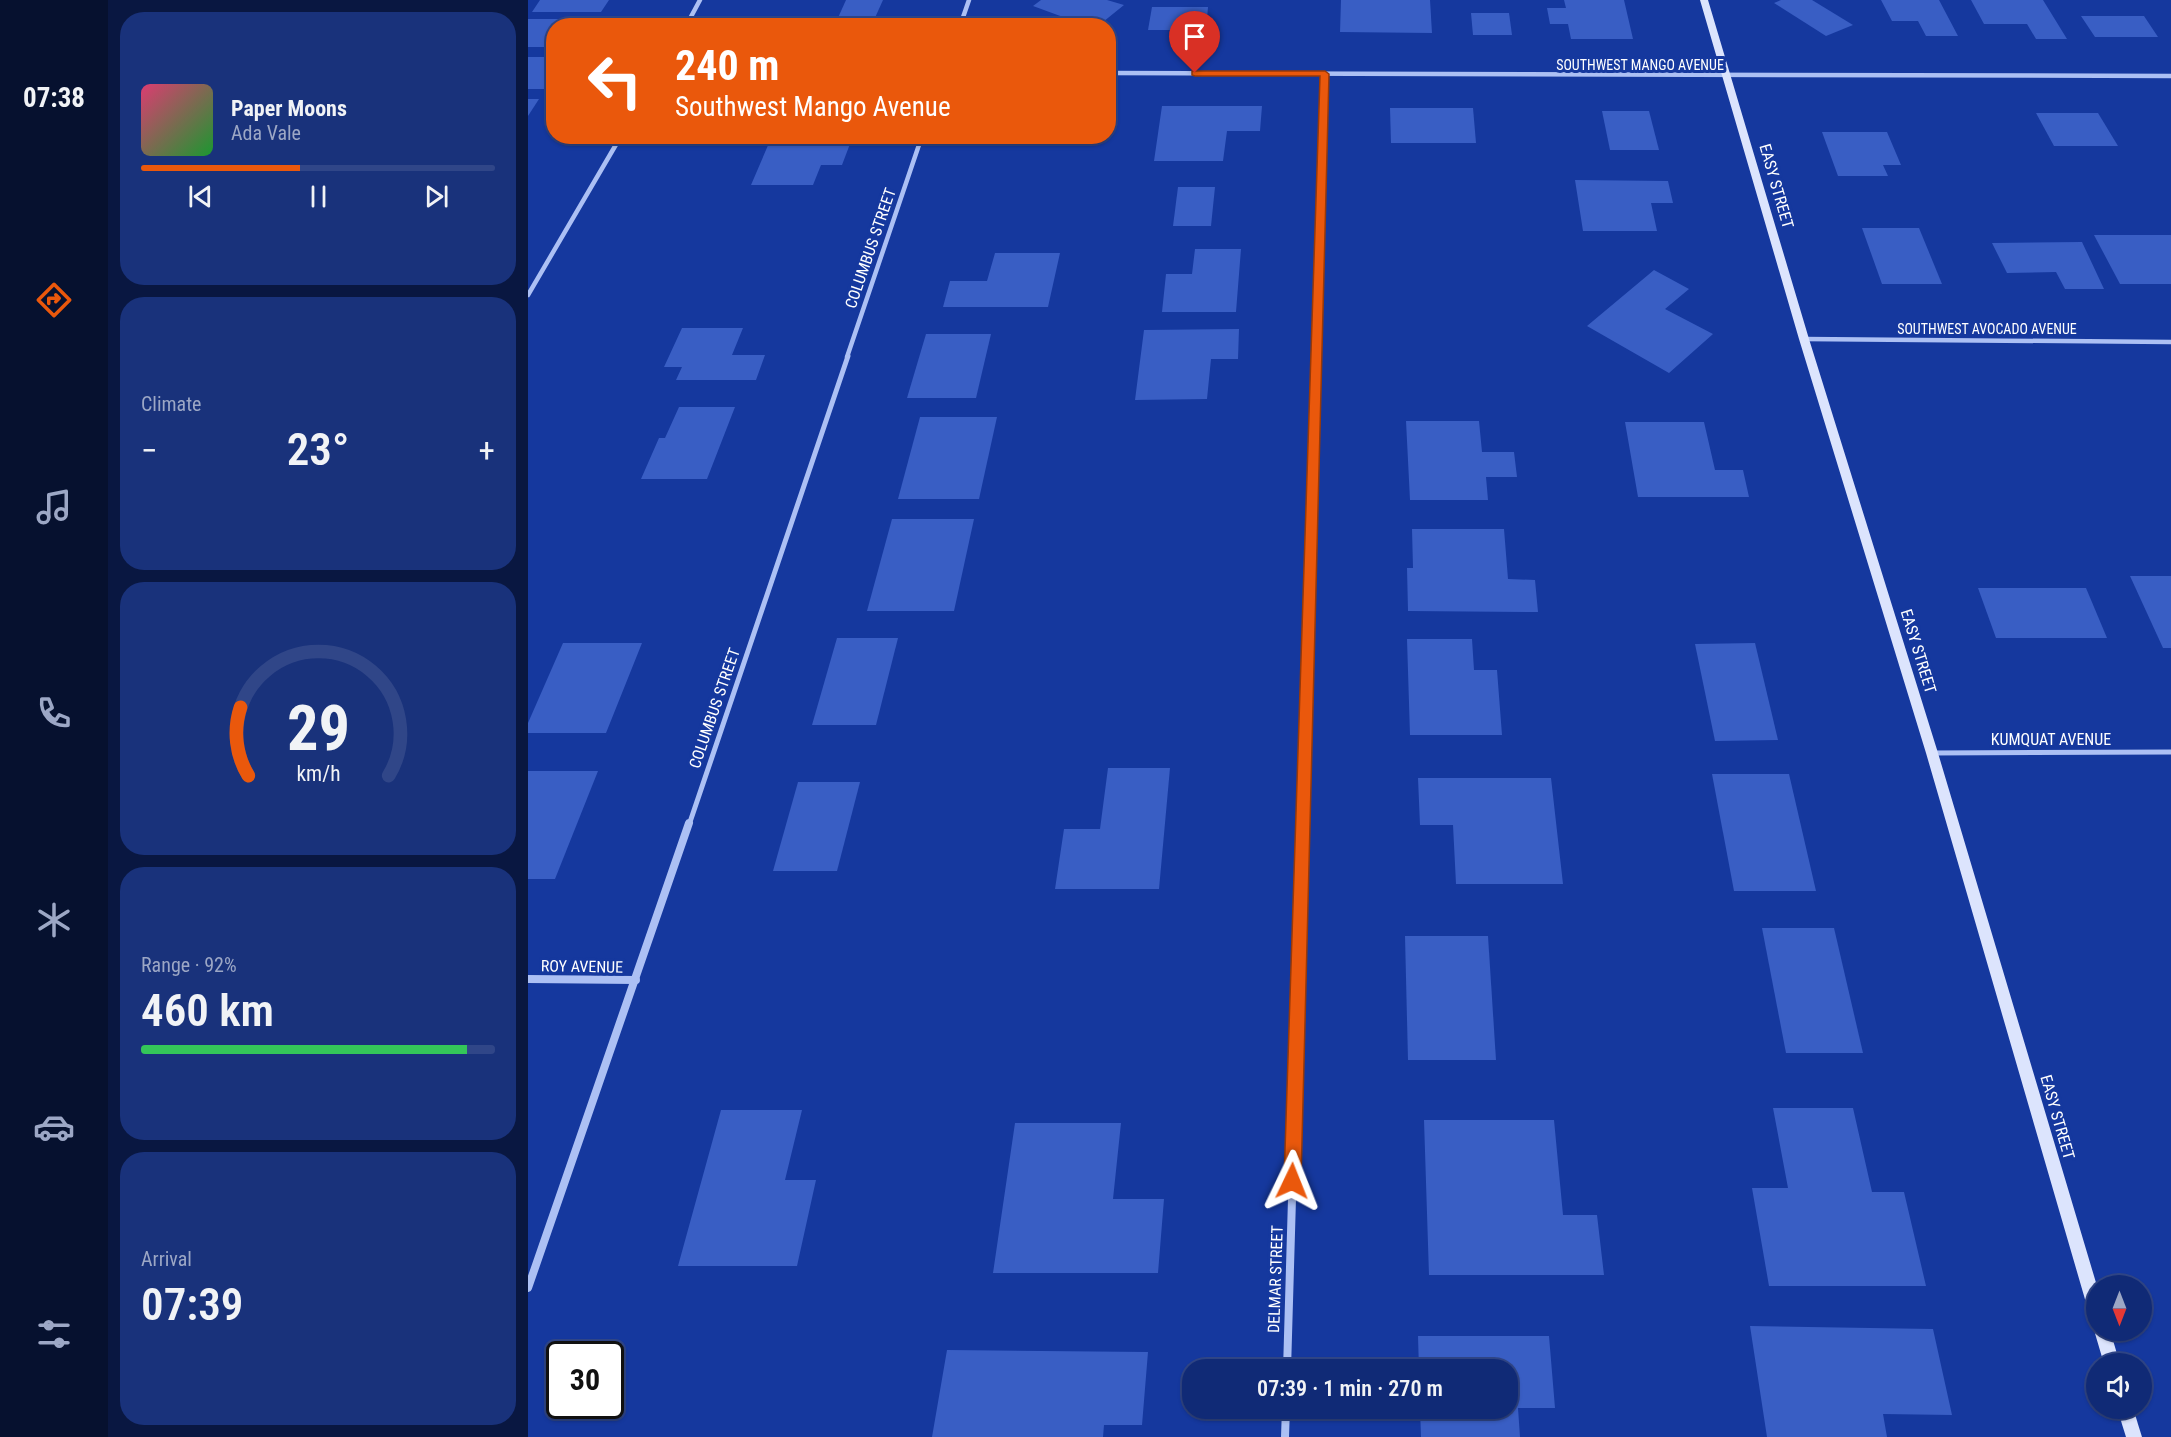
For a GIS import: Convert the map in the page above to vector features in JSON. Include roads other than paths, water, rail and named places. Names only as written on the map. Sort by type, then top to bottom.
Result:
[{"type":"street","points":[[690,18],[700,0]]},
{"type":"street","points":[[963,18],[969,0]]},
{"type":"street","name":"EASY STREET","points":[[1704,0],[1804,339],[1932,753],[2086,1276]]},
{"type":"street","name":"SOUTHWEST MANGO AVENUE","points":[[1116,73],[2171,76]]},
{"type":"street","name":"DELMAR STREET","points":[[1287,1359],[1325,74]]},
{"type":"street","points":[[528,294],[616,144]]},
{"type":"street","name":"COLUMBUS STREET","points":[[528,1288],[636,980],[919,144]]},
{"type":"street","name":"SOUTHWEST AVOCADO AVENUE","points":[[1804,339],[2171,342]]},
{"type":"street","name":"KUMQUAT AVENUE","points":[[1932,753],[2171,752]]},
{"type":"street","name":"ROY AVENUE","points":[[528,979],[636,980]]},
{"type":"street","points":[[1285,1437],[1286,1419]]},
{"type":"street","points":[[2128,1419],[2134,1437]]}]
